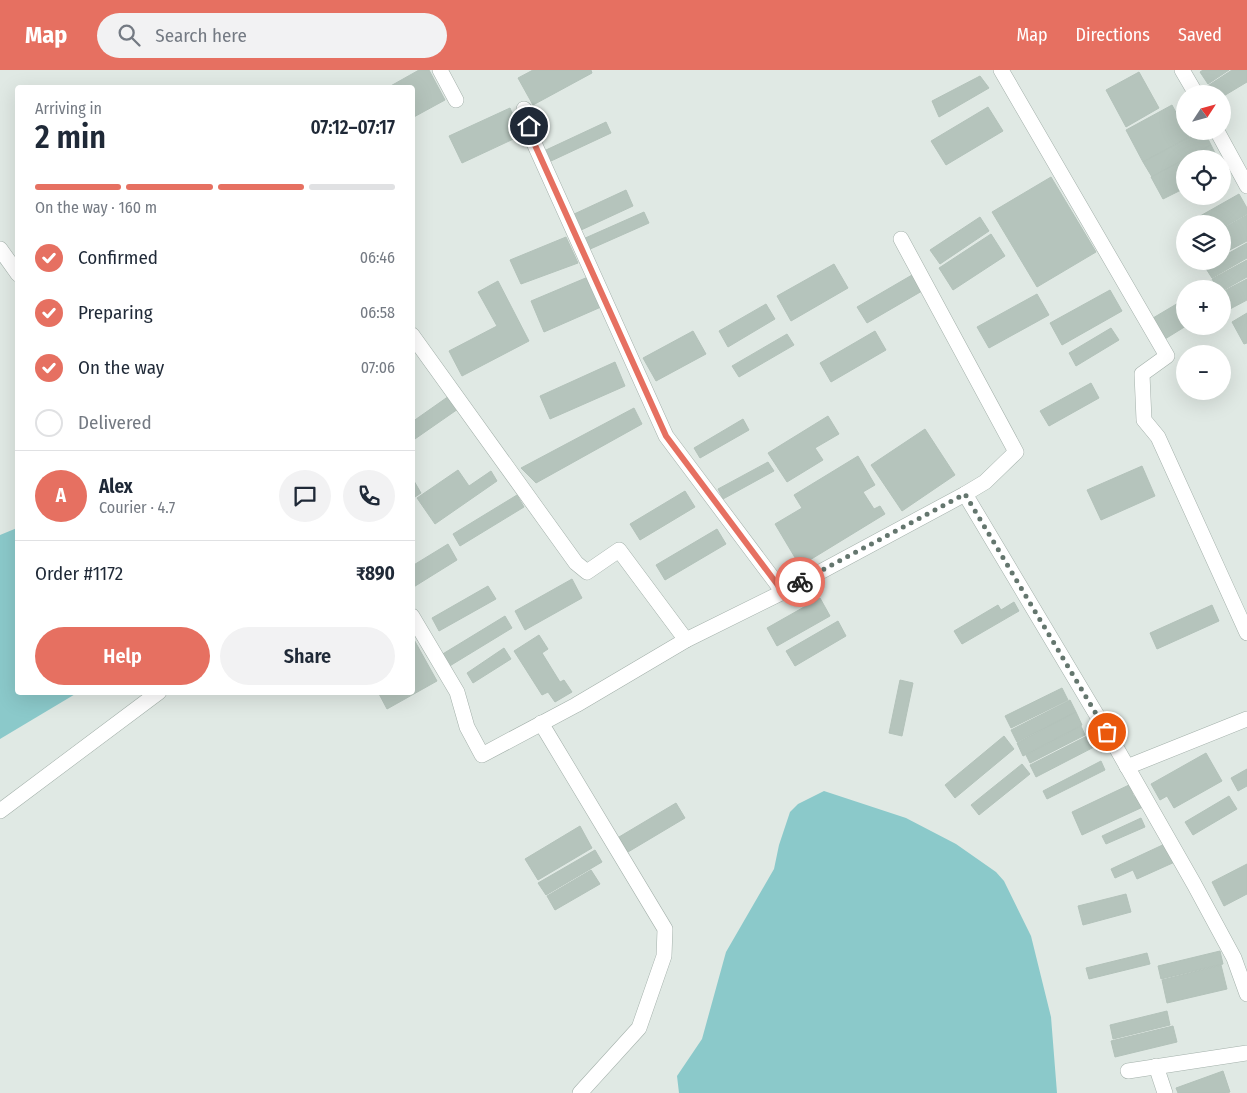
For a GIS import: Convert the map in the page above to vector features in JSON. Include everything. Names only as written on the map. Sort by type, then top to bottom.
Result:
[{"type":"street","points":[[440,70],[456,100]]},
{"type":"street","points":[[1001,70],[1167,356],[1142,374],[1144,420],[1158,436],[1247,633]]},
{"type":"street","points":[[1182,70],[1191,85]]},
{"type":"street","points":[[524,109],[534,143],[666,436],[783,592]]},
{"type":"street","points":[[1222,140],[1247,186]]},
{"type":"street","points":[[415,621],[457,692],[467,727],[482,755],[576,705],[686,640],[783,592],[985,482],[1016,452],[900,239]]},
{"type":"street","points":[[0,249],[15,270]]},
{"type":"street","points":[[415,339],[576,563],[587,572],[619,550],[686,640]]},
{"type":"street","points":[[965,494],[1127,767],[1234,958],[1247,994]]},
{"type":"street","points":[[0,811],[155,695]]},
{"type":"street","points":[[1127,767],[1247,719]]},
{"type":"street","points":[[541,723],[665,930],[664,956],[639,1028],[580,1093]]},
{"type":"street","points":[[1128,1071],[1247,1053]]},
{"type":"street","points":[[1156,1066],[1164,1093]]},
{"type":"water","points":[[15,529],[15,695],[74,695],[0,739],[0,535]]},
{"type":"water","points":[[824,791],[906,818],[956,844],[996,872],[1004,881],[1031,936],[1051,1017],[1057,1093],[679,1093],[677,1076],[702,1039],[726,952],[774,869],[779,845],[790,812],[798,804]]},
{"type":"building","points":[[419,70],[429,70],[445,100],[415,116],[415,85],[392,85]]},
{"type":"building","points":[[533,70],[591,70],[592,73],[533,105],[518,78]]},
{"type":"building","points":[[1203,70],[1229,70],[1208,84],[1200,72]]},
{"type":"building","points":[[1232,70],[1247,70],[1247,82],[1231,92],[1231,85],[1209,85]]},
{"type":"building","points":[[1139,72],[1159,108],[1126,127],[1106,90]]},
{"type":"building","points":[[980,76],[989,88],[939,117],[932,101]]},
{"type":"building","points":[[1172,105],[1176,113],[1176,140],[1183,140],[1143,162],[1126,130]]},
{"type":"building","points":[[988,107],[1003,131],[946,165],[931,141]]},
{"type":"building","points":[[510,108],[522,135],[462,163],[449,136]]},
{"type":"building","points":[[606,122],[611,133],[551,161],[546,150]]},
{"type":"building","points":[[1184,140],[1208,140],[1211,145],[1202,150],[1176,150],[1176,164],[1152,177],[1143,162]]},
{"type":"building","points":[[1211,145],[1214,150],[1202,150]]},
{"type":"building","points":[[1176,164],[1176,192],[1163,199],[1151,177]]},
{"type":"building","points":[[1051,177],[1096,252],[1037,287],[992,212]]},
{"type":"building","points":[[626,190],[633,206],[579,231],[572,215]]},
{"type":"building","points":[[1239,194],[1247,208],[1247,214],[1231,223],[1231,215],[1202,215],[1220,205],[1231,205],[1231,199]]},
{"type":"building","points":[[644,212],[649,223],[588,250],[583,239]]},
{"type":"building","points":[[1247,215],[1247,241],[1231,249],[1231,224]]},
{"type":"building","points":[[980,217],[989,231],[940,264],[930,250]]},
{"type":"building","points":[[991,234],[1005,256],[953,290],[939,268]]},
{"type":"building","points":[[566,237],[578,263],[521,284],[510,260]]},
{"type":"building","points":[[1247,243],[1247,258],[1231,267],[1231,252]]},
{"type":"building","points":[[1247,260],[1247,277],[1231,286],[1231,280],[1212,279],[1231,270]]},
{"type":"building","points":[[834,264],[848,288],[791,321],[777,296]]},
{"type":"building","points":[[1207,270],[1226,270],[1212,278]]},
{"type":"building","points":[[912,275],[922,291],[867,323],[857,307]]},
{"type":"building","points":[[588,277],[601,307],[544,332],[531,301]]},
{"type":"building","points":[[1247,279],[1247,300],[1231,308],[1231,287]]},
{"type":"building","points":[[498,281],[529,341],[462,376],[449,351],[497,326],[478,292]]},
{"type":"building","points":[[1110,290],[1122,311],[1062,345],[1050,323]]},
{"type":"building","points":[[1037,294],[1049,315],[989,348],[977,327]]},
{"type":"building","points":[[766,304],[775,319],[728,347],[719,331]]},
{"type":"building","points":[[1176,304],[1176,332],[1165,339],[1153,318]]},
{"type":"building","points":[[1247,313],[1247,343],[1244,344],[1232,322]]},
{"type":"building","points":[[1111,328],[1119,340],[1076,366],[1069,353]]},
{"type":"building","points":[[693,331],[706,354],[656,381],[643,358]]},
{"type":"building","points":[[875,331],[886,350],[831,382],[820,363]]},
{"type":"building","points":[[787,334],[794,345],[739,377],[732,366]]},
{"type":"building","points":[[615,362],[625,386],[550,419],[540,396]]},
{"type":"building","points":[[1091,383],[1099,398],[1049,426],[1040,411]]},
{"type":"building","points":[[449,396],[458,409],[415,439],[415,420]]},
{"type":"building","points":[[634,408],[642,424],[536,483],[521,468]]},
{"type":"building","points":[[828,416],[839,434],[815,448],[823,460],[787,482],[768,453]]},
{"type":"building","points":[[743,419],[749,430],[700,458],[694,448]]},
{"type":"building","points":[[925,429],[955,475],[902,511],[871,465]]},
{"type":"building","points":[[858,456],[875,485],[863,492],[874,509],[880,506],[885,514],[800,566],[775,524],[802,508],[794,495]]},
{"type":"building","points":[[768,462],[774,471],[723,499],[718,489]]},
{"type":"building","points":[[1142,466],[1155,496],[1101,520],[1087,490]]},
{"type":"building","points":[[458,470],[469,486],[491,471],[497,481],[435,524],[417,498]]},
{"type":"building","points":[[415,483],[421,493],[415,497]]},
{"type":"building","points":[[685,491],[695,507],[640,540],[630,524]]},
{"type":"building","points":[[517,495],[524,507],[460,546],[453,534]]},
{"type":"building","points":[[717,529],[726,544],[665,580],[656,565]]},
{"type":"building","points":[[448,544],[457,560],[415,586],[415,564]]},
{"type":"building","points":[[572,579],[582,598],[525,630],[515,611]]},
{"type":"building","points":[[488,586],[496,599],[439,631],[432,618]]},
{"type":"building","points":[[820,598],[830,616],[777,646],[767,628]]},
{"type":"building","points":[[1014,602],[1019,611],[962,644],[954,631],[998,605],[1001,610]]},
{"type":"building","points":[[1212,605],[1219,621],[1157,649],[1150,633]]},
{"type":"building","points":[[505,616],[512,628],[448,667],[441,655]]},
{"type":"building","points":[[838,621],[846,636],[795,666],[786,651]]},
{"type":"building","points":[[539,635],[548,649],[542,653],[560,682],[564,680],[572,692],[555,702],[548,692],[542,695],[514,651]]},
{"type":"building","points":[[415,641],[437,681],[415,693]]},
{"type":"building","points":[[504,648],[511,659],[473,683],[467,673]]},
{"type":"building","points":[[900,680],[913,683],[902,736],[889,733]]},
{"type":"building","points":[[1062,688],[1068,700],[1011,728],[1005,716]]},
{"type":"building","points":[[380,695],[412,695],[387,709]]},
{"type":"building","points":[[1070,700],[1076,712],[1017,742],[1011,730]]},
{"type":"building","points":[[1076,712],[1082,725],[1023,756],[1017,743]]},
{"type":"building","points":[[1081,726],[1085,735],[1030,763],[1026,755]]},
{"type":"building","points":[[1089,735],[1094,747],[1036,777],[1030,765]]},
{"type":"building","points":[[1004,736],[1014,749],[955,798],[945,785]]},
{"type":"building","points":[[1206,753],[1222,781],[1174,808],[1167,796],[1160,800],[1151,784]]},
{"type":"building","points":[[1101,761],[1105,770],[1047,799],[1043,791]]},
{"type":"building","points":[[1022,764],[1030,774],[979,815],[971,805]]},
{"type":"building","points":[[1247,769],[1247,786],[1238,791],[1231,778]]},
{"type":"building","points":[[1129,785],[1134,797],[1139,795],[1145,806],[1082,835],[1072,812]]},
{"type":"building","points":[[1229,796],[1237,809],[1193,835],[1185,822]]},
{"type":"building","points":[[676,803],[685,818],[628,852],[619,837]]},
{"type":"building","points":[[1141,818],[1145,827],[1106,844],[1102,836]]},
{"type":"building","points":[[580,826],[592,848],[538,880],[525,859]]},
{"type":"building","points":[[1169,842],[1177,861],[1137,879],[1133,870],[1115,878],[1111,869]]},
{"type":"building","points":[[595,850],[602,862],[546,895],[538,883]]},
{"type":"building","points":[[1247,864],[1247,894],[1224,906],[1212,882]]},
{"type":"building","points":[[591,870],[600,884],[555,910],[547,896]]},
{"type":"building","points":[[1126,894],[1131,912],[1083,925],[1078,906]]},
{"type":"building","points":[[1220,951],[1223,964],[1161,979],[1158,966]]},
{"type":"building","points":[[1147,953],[1150,964],[1089,979],[1086,968]]},
{"type":"building","points":[[1221,965],[1227,989],[1167,1003],[1162,980]]},
{"type":"building","points":[[1167,1011],[1170,1025],[1113,1039],[1110,1025]]},
{"type":"building","points":[[1173,1026],[1177,1042],[1115,1057],[1111,1041]]},
{"type":"building","points":[[1223,1071],[1230,1092],[1178,1093],[1176,1088]]},
{"type":"way so far","points":[[800,582],[965,494],[1107,732]]},
{"type":"route","points":[[529,126],[534,143],[666,436],[783,592],[800,582]]}]
